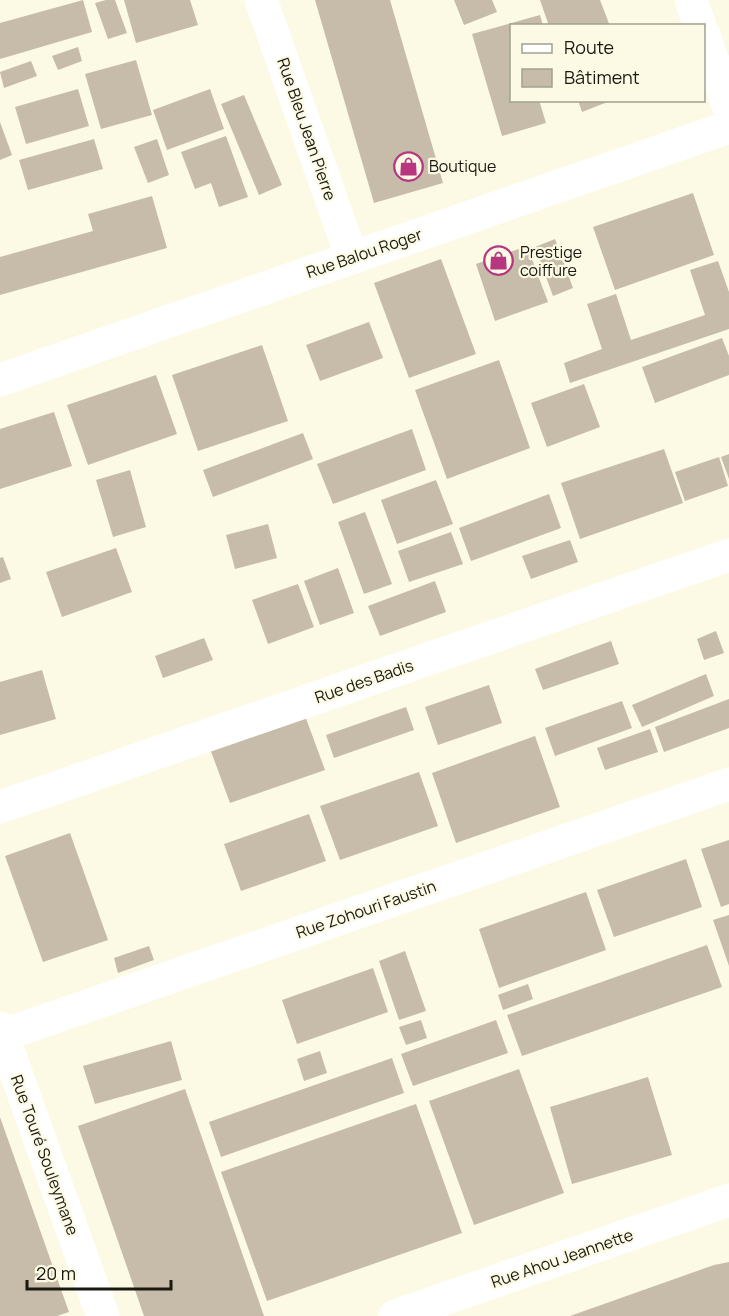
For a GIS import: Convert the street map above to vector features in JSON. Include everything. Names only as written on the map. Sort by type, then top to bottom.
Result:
[{"type":"street","name":"Rue Bleu Jean Pierre","points":[[261,0],[352,258]]},
{"type":"street","points":[[691,0],[699,24]]},
{"type":"street","points":[[705,38],[729,108]]},
{"type":"street","name":"Rue Balou Roger","points":[[0,380],[729,127]]},
{"type":"street","name":"Rue des Badis","points":[[0,807],[729,555]]},
{"type":"street","name":"Rue Zohouri Faustin","points":[[1,1031],[729,784]]},
{"type":"street","name":"Rue Touré Souleymane","points":[[1,1031],[103,1316]]},
{"type":"street","name":"Rue Ahou Jeannette","points":[[395,1316],[729,1200]]},
{"type":"building","points":[[83,0],[92,32],[0,59],[0,23]]},
{"type":"building","points":[[115,0],[127,33],[108,39],[95,3]]},
{"type":"building","points":[[124,0],[190,0],[198,25],[136,43]]},
{"type":"building","points":[[315,0],[390,0],[443,183],[374,203]]},
{"type":"building","points":[[454,0],[492,0],[497,12],[464,25]]},
{"type":"building","points":[[540,0],[600,0],[609,24],[548,24]]},
{"type":"building","points":[[540,15],[542,24],[510,24],[510,102],[540,102],[546,123],[502,136],[472,34]]},
{"type":"building","points":[[78,47],[82,61],[58,70],[52,56]]},
{"type":"building","points":[[136,60],[152,115],[101,129],[85,74]]},
{"type":"building","points":[[31,61],[37,76],[4,88],[0,72]]},
{"type":"building","points":[[78,89],[89,126],[26,144],[15,107]]},
{"type":"building","points":[[210,89],[224,129],[167,150],[153,110]]},
{"type":"building","points":[[244,95],[282,185],[259,195],[221,104]]},
{"type":"building","points":[[579,102],[607,102],[582,112]]},
{"type":"building","points":[[0,122],[12,155],[0,160]]},
{"type":"building","points":[[226,136],[248,197],[219,207],[211,183],[195,189],[181,152]]},
{"type":"building","points":[[94,139],[103,169],[28,190],[19,160]]},
{"type":"building","points":[[157,139],[169,175],[148,183],[134,147]]},
{"type":"building","points":[[693,193],[714,255],[615,290],[593,227]]},
{"type":"building","points":[[152,196],[167,248],[0,295],[0,257],[93,231],[88,214]]},
{"type":"building","points":[[555,239],[573,288],[553,296],[535,247]]},
{"type":"building","points":[[527,246],[548,302],[495,321],[476,264]]},
{"type":"building","points":[[441,259],[476,354],[409,378],[374,283]]},
{"type":"building","points":[[718,261],[729,292],[729,329],[570,383],[564,363],[602,349],[587,304],[616,294],[631,340],[705,315],[690,270]]},
{"type":"building","points":[[369,322],[383,358],[320,381],[306,345]]},
{"type":"building","points":[[722,338],[729,356],[729,375],[655,403],[642,367]]},
{"type":"building","points":[[262,345],[288,421],[198,451],[172,375]]},
{"type":"building","points":[[499,360],[530,448],[447,479],[415,390]]},
{"type":"building","points":[[156,375],[177,434],[88,465],[67,405]]},
{"type":"building","points":[[584,384],[600,427],[547,447],[531,403]]},
{"type":"building","points":[[54,412],[72,466],[0,489],[0,429]]},
{"type":"building","points":[[412,429],[426,470],[333,504],[317,464]]},
{"type":"building","points":[[303,433],[313,459],[213,497],[203,470]]},
{"type":"building","points":[[664,449],[683,503],[580,539],[561,483]]},
{"type":"building","points":[[729,454],[729,479],[721,457]]},
{"type":"building","points":[[719,457],[728,486],[685,501],[675,472]]},
{"type":"building","points":[[130,470],[146,527],[113,537],[96,480]]},
{"type":"building","points":[[436,480],[453,524],[397,544],[381,500]]},
{"type":"building","points":[[549,494],[561,528],[471,561],[459,528]]},
{"type":"building","points":[[365,512],[392,584],[364,594],[338,522]]},
{"type":"building","points":[[268,524],[277,558],[235,569],[226,535]]},
{"type":"building","points":[[451,532],[463,564],[409,582],[398,551]]},
{"type":"building","points":[[570,540],[578,562],[531,579],[522,556]]},
{"type":"building","points":[[116,548],[132,592],[62,617],[46,572]]},
{"type":"building","points":[[3,557],[11,579],[0,583],[0,558]]},
{"type":"building","points":[[338,568],[354,613],[320,625],[304,581]]},
{"type":"building","points":[[435,581],[446,612],[380,636],[368,606]]},
{"type":"building","points":[[298,584],[314,627],[268,644],[252,600]]},
{"type":"building","points":[[716,631],[724,653],[704,660],[697,639]]},
{"type":"building","points":[[204,638],[213,660],[163,678],[155,656]]},
{"type":"building","points":[[611,641],[619,664],[543,690],[535,669]]},
{"type":"building","points":[[42,670],[56,719],[0,735],[0,682]]},
{"type":"building","points":[[706,674],[714,696],[642,727],[632,705]]},
{"type":"building","points":[[489,685],[502,723],[438,745],[425,707]]},
{"type":"building","points":[[729,699],[729,728],[664,752],[655,727]]},
{"type":"building","points":[[622,701],[632,728],[555,756],[545,728]]},
{"type":"building","points":[[406,707],[414,730],[334,758],[326,735]]},
{"type":"building","points":[[304,713],[325,770],[230,803],[209,746]]},
{"type":"building","points":[[650,729],[658,752],[605,770],[597,748]]},
{"type":"building","points":[[535,736],[560,807],[456,843],[432,773]]},
{"type":"building","points":[[419,772],[438,826],[340,860],[320,806]]},
{"type":"building","points":[[309,814],[326,861],[241,891],[224,844]]},
{"type":"building","points":[[70,833],[108,940],[43,962],[5,856]]},
{"type":"building","points":[[729,840],[729,904],[721,907],[701,849]]},
{"type":"building","points":[[686,859],[702,907],[614,937],[597,890]]},
{"type":"building","points":[[586,892],[606,950],[499,988],[479,929]]},
{"type":"building","points":[[729,915],[729,966],[713,920]]},
{"type":"building","points":[[707,945],[722,987],[522,1056],[507,1015]]},
{"type":"building","points":[[149,946],[154,960],[118,973],[114,958]]},
{"type":"building","points":[[405,951],[426,1011],[399,1020],[379,961]]},
{"type":"building","points":[[373,968],[388,1012],[297,1044],[282,1000]]},
{"type":"building","points":[[528,984],[533,999],[503,1010],[498,995]]},
{"type":"building","points":[[421,1020],[427,1038],[406,1045],[399,1027]]},
{"type":"building","points":[[496,1020],[508,1053],[413,1086],[401,1054]]},
{"type":"building","points":[[171,1041],[182,1080],[95,1104],[83,1066]]},
{"type":"building","points":[[320,1051],[327,1073],[304,1081],[297,1059]]},
{"type":"building","points":[[392,1058],[404,1093],[221,1157],[209,1122]]},
{"type":"building","points":[[519,1069],[564,1193],[474,1225],[429,1101]]},
{"type":"building","points":[[648,1077],[672,1155],[572,1184],[550,1107]]},
{"type":"building","points":[[185,1089],[264,1316],[144,1316],[78,1126]]},
{"type":"building","points":[[416,1104],[462,1233],[267,1301],[221,1172]]},
{"type":"building","points":[[0,1117],[69,1312],[57,1316],[0,1316]]},
{"type":"building","points":[[729,1262],[729,1316],[570,1316],[714,1265]]},
{"type":"place","name":"Boutique","points":[[408,166]]},
{"type":"place","name":"Prestige coiffure","points":[[499,261]]}]
